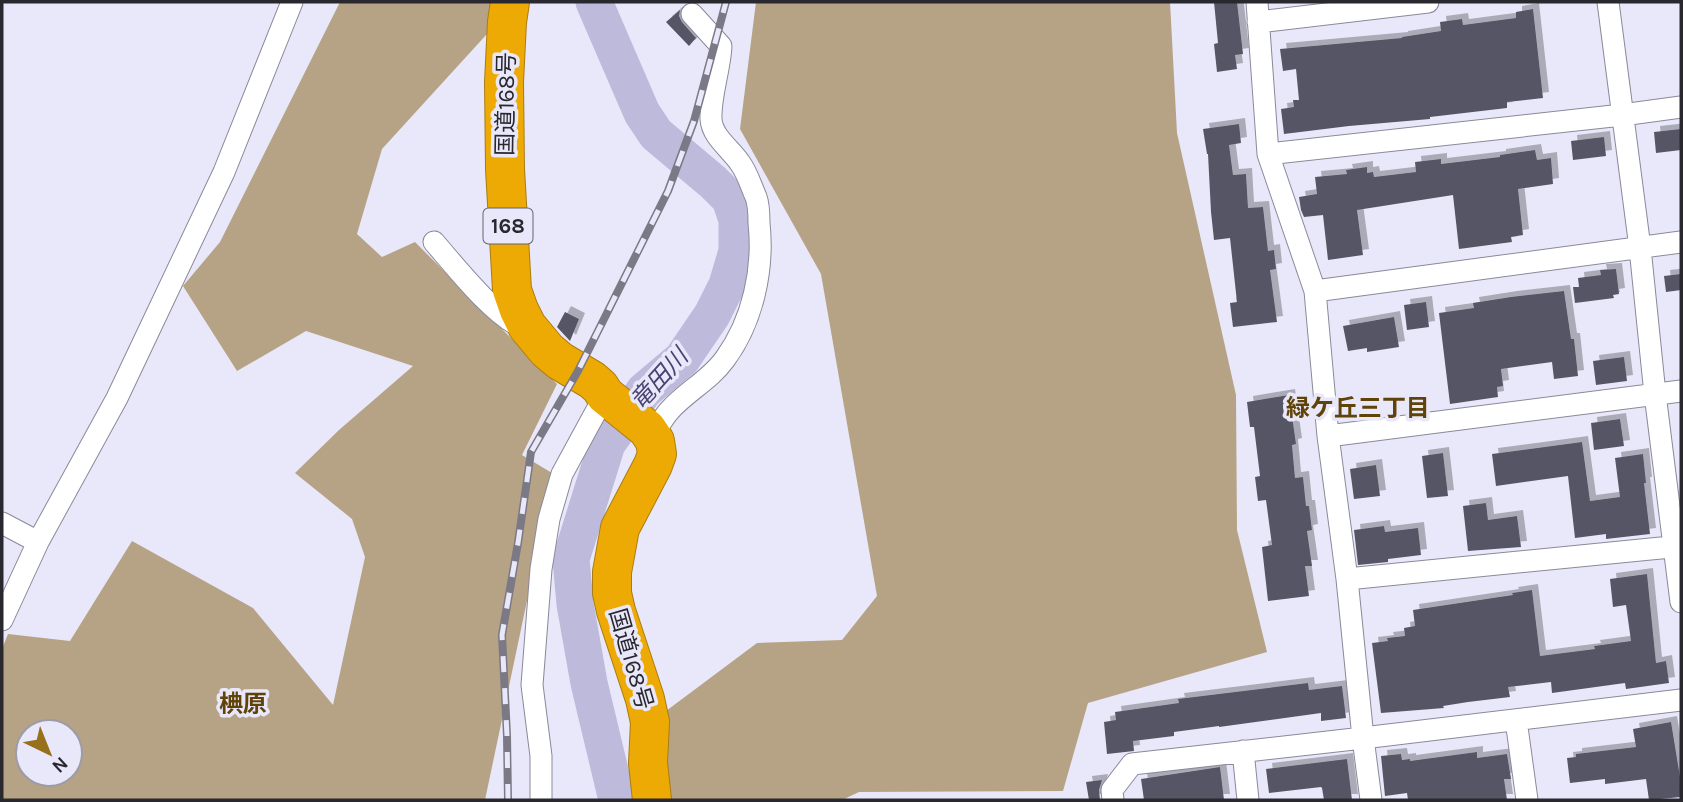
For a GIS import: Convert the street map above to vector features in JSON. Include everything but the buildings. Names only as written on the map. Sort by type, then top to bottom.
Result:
[{"type":"highway","name":"国道168号","points":[[510,2],[504,82],[505,169],[512,290],[527,326],[547,350],[592,380],[649,432],[655,441],[657,454],[653,466],[620,528],[612,572],[615,611],[645,699],[649,722],[648,763],[652,800]]},
{"type":"street","points":[[2,620],[38,542],[117,398],[225,172],[292,2]]},
{"type":"street","points":[[1371,800],[1328,436],[1315,290],[1268,153],[1258,12],[1428,2]]},
{"type":"street","points":[[1608,2],[1640,248],[1655,394],[1678,546],[1681,602]]},
{"type":"street","points":[[649,432],[725,359],[749,311],[757,282],[761,242],[757,200],[742,164],[714,131],[711,120],[722,46],[692,14]]},
{"type":"street","points":[[1268,153],[1681,107]]},
{"type":"street","points":[[434,242],[464,278],[506,318],[521,327],[527,326]]},
{"type":"street","points":[[1315,290],[1681,242]]},
{"type":"street","points":[[1328,436],[1681,391]]},
{"type":"street","points":[[541,800],[541,756],[532,685],[541,569],[549,519],[562,474],[611,400]]},
{"type":"street","points":[[2,523],[38,542]]},
{"type":"street","points":[[1347,579],[1678,546]]},
{"type":"street","points":[[1113,800],[1112,790],[1132,764],[1681,700]]},
{"type":"street","points":[[1516,720],[1527,800]]},
{"type":"street","points":[[1243,751],[1248,800]]},
{"type":"shaded area","points":[[340,2],[496,2],[487,34],[382,149],[357,234],[382,257],[415,242],[557,384],[522,455],[552,473],[485,800],[2,800],[2,649],[8,634],[70,641],[132,541],[253,608],[333,705],[365,557],[352,519],[295,473],[339,430],[413,366],[306,331],[237,371],[183,286],[220,242]]},
{"type":"shaded area","points":[[756,2],[1170,2],[1177,133],[1236,395],[1237,530],[1267,652],[1088,703],[1063,791],[859,792],[842,800],[668,800],[662,714],[757,643],[842,640],[877,596],[821,274],[740,129]]},
{"type":"waterway","name":"竜田川","points":[[594,2],[642,113],[656,134],[730,199],[737,220],[737,251],[727,285],[712,315],[682,359],[644,391],[607,444],[571,559],[575,604],[589,683],[617,800]]},
{"type":"railway","points":[[508,800],[502,635],[531,452],[578,371],[668,191],[694,121],[726,2]]},
{"type":"district","name":"緑ケ丘三丁目","points":[[1358,408]]},
{"type":"district","name":"椣原","points":[[243,704]]}]
